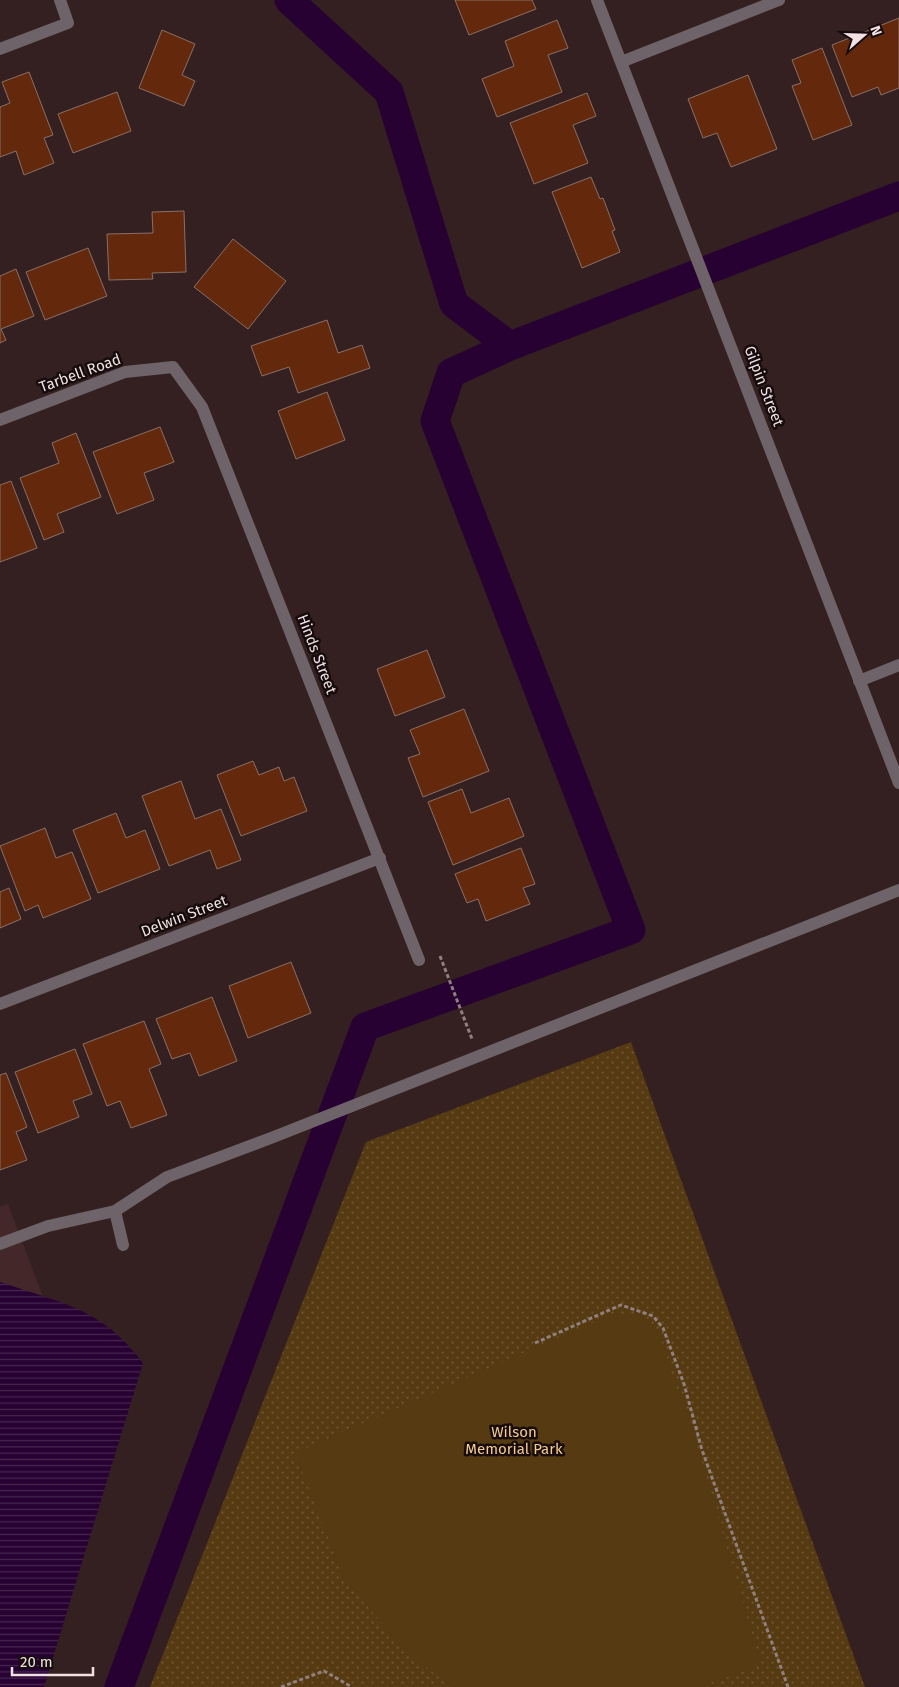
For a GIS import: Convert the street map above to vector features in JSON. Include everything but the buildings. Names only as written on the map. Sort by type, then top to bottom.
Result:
[{"type":"street","points":[[0,49],[68,22],[60,0]]},
{"type":"street","name":"Gilpin Street","points":[[597,0],[899,784]]},
{"type":"street","points":[[621,62],[780,0]]},
{"type":"street","name":"Tarbell Road","points":[[0,420],[125,372],[173,367]]},
{"type":"street","name":"Hinds Street","points":[[173,367],[202,407],[419,960]]},
{"type":"street","points":[[859,680],[899,665]]},
{"type":"street","name":"Delwin Street","points":[[0,1004],[380,858]]},
{"type":"street","points":[[0,1244],[48,1226],[115,1211],[166,1177],[271,1138],[899,890]]},
{"type":"street","points":[[115,1211],[123,1245]]},
{"type":"path","points":[[448,974],[464,1016]]},
{"type":"path","points":[[535,1343],[621,1305],[653,1316],[664,1328],[684,1384],[702,1450],[788,1687]]},
{"type":"path","points":[[281,1687],[324,1671],[352,1687]]},
{"type":"shaded area","points":[[8,1204],[43,1297],[0,1282],[0,1207]]},
{"type":"shaded area","points":[[0,1282],[61,1302],[96,1319],[112,1330],[143,1363],[44,1687],[0,1687]]},
{"type":"green space","name":"Wilson Memorial Park","points":[[631,1042],[865,1687],[150,1687],[366,1142]]},
{"type":"green space","points":[[612,1314],[632,1315],[646,1319],[655,1327],[659,1334],[676,1390],[681,1390],[761,1665],[698,1687],[456,1687],[443,1681],[401,1645],[344,1579],[295,1453]]},
{"type":"waterway","points":[[289,0],[389,92],[454,304],[510,346],[899,196]]},
{"type":"waterway","points":[[119,1687],[365,1027],[631,930],[435,421],[451,373],[510,346]]}]
